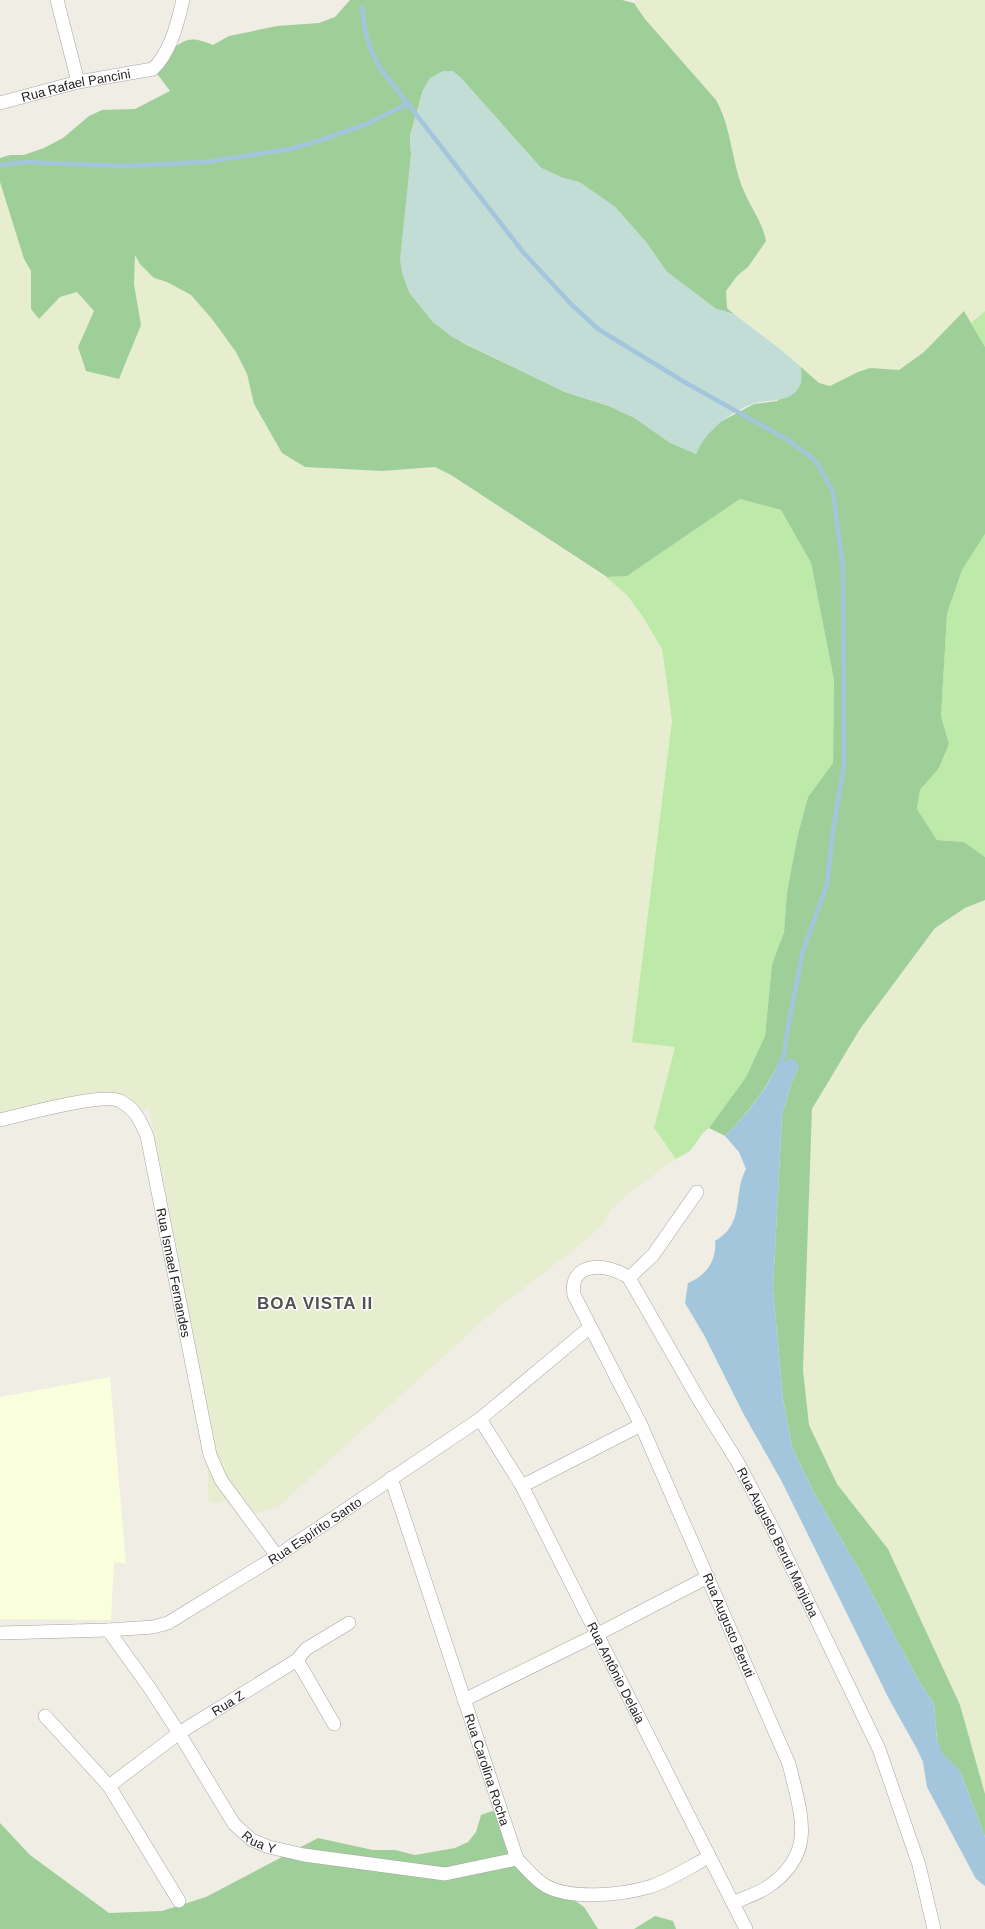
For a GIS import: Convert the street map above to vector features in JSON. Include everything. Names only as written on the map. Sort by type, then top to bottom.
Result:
[{"type":"street","points":[[57,0],[78,82]]},
{"type":"street","name":"Rua Rafael Pancini","points":[[0,103],[78,82],[153,69],[160,62],[168,49],[177,24],[183,0]]},
{"type":"street","name":"Rua Ismael Fernandes","points":[[0,1120],[83,1100],[118,1099],[129,1106],[140,1120],[147,1136],[210,1456],[221,1480],[277,1556]]},
{"type":"street","points":[[590,1328],[574,1295],[572,1287],[574,1278],[579,1273],[595,1267],[609,1268],[620,1271],[629,1278],[653,1254],[696,1192]]},
{"type":"street","name":"Rua Augusto Beruti Manjuba","points":[[629,1278],[699,1400],[737,1461],[773,1529],[879,1749],[919,1865],[934,1929]]},
{"type":"street","name":"Rua Espírito Santo","points":[[0,1633],[108,1630],[153,1627],[168,1623],[277,1556],[480,1419],[590,1328]]},
{"type":"street","name":"Rua Augusto Beruti","points":[[590,1328],[641,1425],[789,1764],[801,1813],[802,1840],[797,1856],[785,1873],[765,1889],[733,1903]]},
{"type":"street","name":"Rua Antônio Delaia","points":[[480,1419],[522,1486],[746,1929]]},
{"type":"street","points":[[522,1486],[641,1425]]},
{"type":"street","name":"Rua Carolina Rocha","points":[[391,1478],[517,1859],[545,1886],[555,1890],[578,1894],[621,1893],[650,1887],[709,1857]]},
{"type":"street","points":[[464,1700],[596,1635],[708,1577]]},
{"type":"street","name":"Rua Z","points":[[109,1786],[179,1733],[297,1660],[306,1649],[349,1623]]},
{"type":"street","name":"Rua Y","points":[[108,1630],[149,1687],[179,1733],[234,1824],[252,1840],[269,1848],[304,1855],[445,1874],[517,1859]]},
{"type":"street","points":[[297,1660],[334,1724]]},
{"type":"street","points":[[45,1716],[109,1786],[179,1901]]},
{"type":"shaded area","points":[[637,0],[985,0],[985,311],[971,323],[964,312],[924,352],[899,370],[870,368],[830,386],[819,383],[780,349],[727,308],[726,291],[737,276],[748,267],[765,232],[744,190],[733,158],[725,115],[716,100],[645,19],[634,3]]},
{"type":"shaded area","points":[[443,71],[453,71],[460,77],[541,168],[563,178],[579,182],[615,207],[645,241],[667,272],[716,309],[734,314],[801,367],[801,383],[797,390],[792,395],[780,400],[752,404],[726,418],[706,437],[696,454],[669,442],[635,418],[609,406],[565,392],[452,337],[433,322],[409,292],[402,273],[400,259],[411,154],[410,137],[423,90],[430,78]]},
{"type":"shaded area","points":[[0,182],[24,259],[31,271],[31,309],[39,319],[60,297],[77,292],[94,311],[78,347],[141,325],[134,284],[135,254],[154,278],[167,282],[191,295],[212,319],[236,352],[247,374],[254,404],[282,453],[305,467],[382,471],[435,467],[451,475],[611,581],[627,595],[643,617],[662,649],[672,720],[632,1042],[675,1046],[654,1128],[676,1159],[630,1192],[612,1209],[602,1225],[585,1241],[490,1314],[279,1506],[256,1513],[229,1498],[217,1503],[209,1502],[205,1397],[149,1107],[137,1115],[123,1106],[109,1104],[0,1119]]},
{"type":"shaded area","points":[[985,900],[985,1794],[960,1705],[888,1549],[837,1484],[809,1425],[803,1370],[812,1109],[860,1029],[935,928],[965,908]]},
{"type":"shaded area","points":[[793,1058],[799,1066],[791,1084],[782,1115],[773,1289],[783,1399],[792,1447],[814,1493],[861,1573],[917,1678],[934,1704],[937,1740],[943,1754],[960,1771],[985,1837],[985,1886],[976,1879],[927,1787],[923,1762],[917,1749],[889,1699],[782,1482],[743,1413],[704,1335],[685,1303],[688,1283],[700,1276],[709,1267],[714,1255],[715,1241],[725,1234],[735,1217],[742,1179],[746,1169],[739,1152],[725,1136],[755,1102],[767,1085],[778,1064]]},
{"type":"shaded area","points":[[110,1377],[126,1564],[114,1562],[111,1620],[0,1619],[0,1397]]},
{"type":"green space","points":[[350,0],[622,0],[634,3],[645,19],[716,100],[725,122],[740,180],[760,222],[764,234],[766,241],[748,267],[737,276],[726,291],[727,308],[734,314],[716,309],[667,272],[645,241],[615,207],[579,182],[563,178],[541,168],[460,77],[423,90],[410,136],[411,154],[407,204],[409,292],[433,322],[463,343],[565,392],[609,406],[635,418],[669,442],[696,454],[702,440],[720,422],[754,404],[777,401],[801,383],[801,367],[819,383],[830,386],[858,372],[870,368],[899,370],[924,352],[964,311],[985,347],[985,534],[962,570],[947,614],[941,716],[949,744],[939,768],[920,790],[917,809],[937,840],[964,842],[985,857],[985,900],[965,908],[935,928],[860,1029],[812,1109],[803,1370],[809,1425],[837,1484],[888,1549],[960,1705],[985,1794],[985,1837],[960,1771],[942,1754],[937,1740],[934,1704],[917,1678],[861,1573],[814,1493],[792,1447],[783,1399],[773,1289],[782,1115],[791,1084],[799,1066],[778,1064],[767,1085],[741,1119],[725,1136],[709,1128],[746,1077],[765,1036],[772,964],[784,932],[787,892],[798,834],[808,797],[833,763],[834,680],[811,563],[781,510],[740,499],[627,576],[607,577],[451,475],[435,467],[382,471],[305,467],[282,453],[254,404],[247,374],[236,352],[212,319],[191,295],[167,282],[154,278],[140,264],[135,255],[134,284],[141,325],[119,379],[86,371],[78,347],[94,311],[77,292],[60,297],[39,319],[31,309],[31,271],[24,259],[0,182],[0,158],[10,155],[24,155],[44,148],[63,138],[89,116],[102,110],[135,109],[170,91],[155,71],[168,54],[184,41],[198,40],[213,45],[229,36],[277,26],[319,23],[335,17]]},
{"type":"green space","points":[[985,311],[985,347],[971,323]]},
{"type":"green space","points":[[740,499],[781,510],[811,563],[834,680],[833,763],[808,797],[798,834],[787,892],[784,932],[772,964],[765,1036],[746,1077],[709,1128],[703,1133],[690,1151],[676,1159],[654,1128],[675,1047],[632,1042],[672,720],[662,649],[643,617],[627,595],[606,577],[627,576]]},
{"type":"green space","points":[[985,534],[985,857],[964,842],[937,840],[917,809],[920,790],[939,768],[949,744],[941,716],[947,614],[962,570]]},
{"type":"green space","points":[[492,1811],[499,1814],[527,1875],[567,1895],[584,1907],[598,1929],[0,1929],[0,1823],[30,1855],[109,1913],[162,1911],[206,1897],[318,1838],[373,1850],[395,1850],[415,1855],[455,1848],[468,1842],[476,1832],[481,1815]]},
{"type":"green space","points":[[655,1916],[673,1921],[676,1929],[634,1929]]},
{"type":"waterway","points":[[362,8],[367,39],[380,68],[523,252],[571,304],[598,329],[686,383],[788,440],[812,458],[818,465],[833,492],[843,568],[844,765],[833,831],[827,885],[803,950],[784,1055],[779,1066]]},
{"type":"waterway","points":[[0,165],[24,162],[122,166],[205,162],[290,149],[318,141],[367,124],[407,104]]},
{"type":"district","name":"BOA VISTA II","points":[[315,1303]]}]
